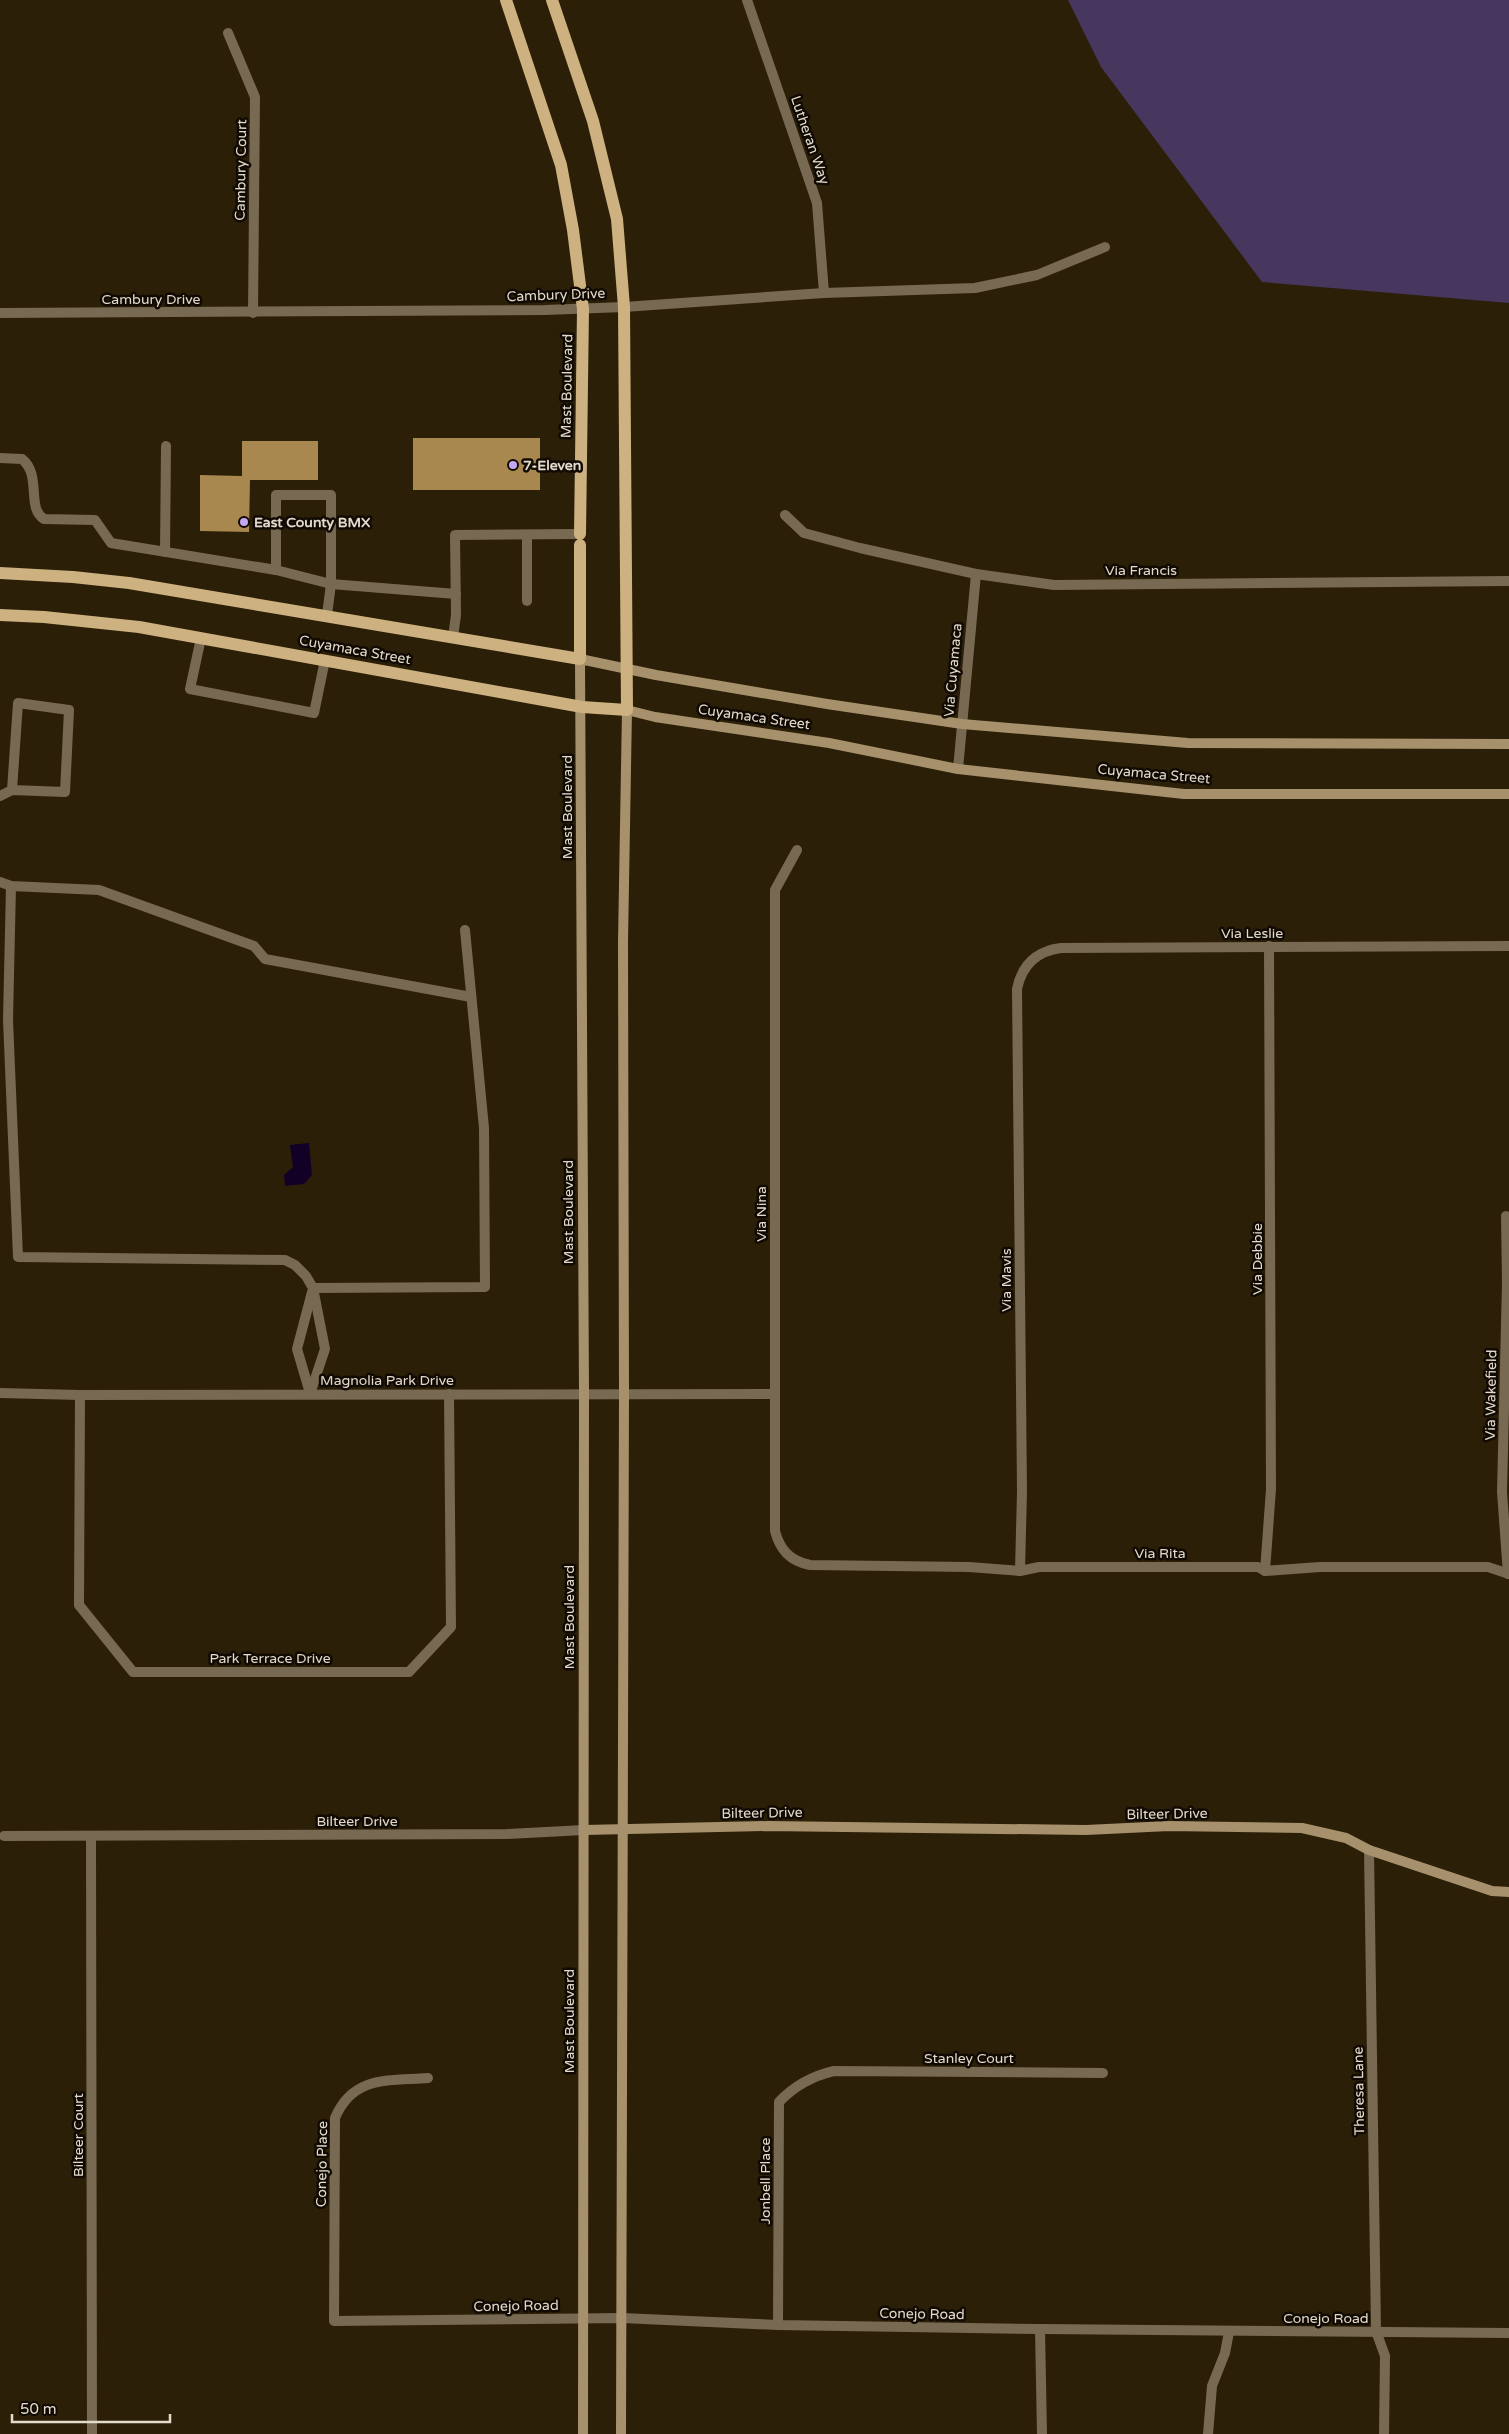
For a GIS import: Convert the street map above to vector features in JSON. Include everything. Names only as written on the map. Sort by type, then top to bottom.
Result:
[{"type":"main road","name":"Mast Boulevard","points":[[506,0],[561,165],[583,309],[580,539],[584,1393],[583,2434]]},
{"type":"main road","points":[[552,0],[596,130],[616,219],[624,307],[627,710],[623,942],[624,1393],[621,2434]]},
{"type":"main road","name":"Cuyamaca Street","points":[[0,573],[73,577],[129,583],[626,667],[662,676],[817,703],[962,724],[1188,744],[1509,744]]},
{"type":"main road","name":"Cuyamaca Street","points":[[0,615],[44,617],[139,627],[582,707],[627,710],[655,717],[829,743],[958,769],[1184,794],[1509,794]]},
{"type":"main road","name":"Bilteer Drive","points":[[584,1830],[768,1826],[1086,1830],[1257,1826],[1302,1828],[1346,1838],[1369,1850],[1492,1891],[1509,1892]]},
{"type":"street","name":"Lutheran Way","points":[[747,0],[817,204],[824,293]]},
{"type":"street","name":"Cambury Court","points":[[228,33],[255,96],[253,313]]},
{"type":"street","name":"Cambury Drive","points":[[0,313],[253,313],[583,309],[824,293],[975,288],[1038,275],[1105,247]]},
{"type":"street","points":[[164,552],[166,446]]},
{"type":"street","points":[[0,458],[22,460],[29,466],[34,485],[36,507],[40,516],[44,519],[95,520],[111,543],[276,570],[331,584],[456,594]]},
{"type":"street","points":[[276,570],[276,495],[331,495],[331,584],[327,615]]},
{"type":"street","name":"Via Francis","points":[[785,515],[804,533],[976,574],[1054,585],[1509,581]]},
{"type":"street","points":[[453,637],[456,594],[455,535],[527,535],[580,539]]},
{"type":"street","points":[[527,535],[527,601]]},
{"type":"street","name":"Via Cuyamaca","points":[[958,769],[976,574]]},
{"type":"street","points":[[201,638],[190,689],[314,713],[325,660]]},
{"type":"street","points":[[0,796],[12,790],[65,792],[69,710],[18,703],[12,790]]},
{"type":"street","name":"Via Nina","points":[[797,850],[775,890],[775,1531],[782,1549],[788,1555],[810,1565]]},
{"type":"street","points":[[0,882],[11,886],[99,890],[254,946],[265,959],[471,997]]},
{"type":"street","points":[[11,886],[8,1020],[18,1257],[285,1260],[295,1265],[306,1276],[313,1288],[325,1349],[310,1394]]},
{"type":"street","points":[[313,1288],[485,1287],[484,1128],[465,930]]},
{"type":"street","name":"Via Leslie","points":[[1017,989],[1022,971],[1043,952],[1051,949],[1269,946],[1509,946]]},
{"type":"street","name":"Via Debbie","points":[[1265,1571],[1271,1489],[1269,946]]},
{"type":"street","name":"Via Mavis","points":[[1017,989],[1022,1492],[1020,1571]]},
{"type":"street","name":"Via Wakefield","points":[[1506,1216],[1507,1282],[1502,1492],[1508,1574]]},
{"type":"street","points":[[310,1394],[298,1349],[313,1288]]},
{"type":"street","name":"Magnolia Park Drive","points":[[0,1393],[774,1394]]},
{"type":"street","name":"Park Terrace Drive","points":[[80,1394],[79,1606],[133,1672],[409,1672],[451,1627],[449,1394]]},
{"type":"street","name":"Via Rita","points":[[810,1565],[969,1567],[1020,1571],[1039,1567],[1258,1567],[1265,1571],[1320,1567],[1488,1568],[1508,1574]]},
{"type":"street","name":"Bilteer Drive","points":[[4,1836],[507,1834],[584,1830]]},
{"type":"street","name":"Bilteer Court","points":[[91,1836],[92,2434]]},
{"type":"street","name":"Theresa Lane","points":[[1369,1850],[1376,2331],[1385,2356],[1384,2434]]},
{"type":"street","name":"Stanley Court","points":[[834,2071],[1103,2073]]},
{"type":"street","name":"Jonbell Place","points":[[778,2325],[779,2102],[792,2088],[816,2075],[834,2071]]},
{"type":"street","name":"Conejo Place","points":[[334,2321],[335,2118],[347,2097],[367,2084],[428,2078]]},
{"type":"street","name":"Conejo Road","points":[[334,2321],[622,2318],[778,2325],[1229,2332],[1376,2331],[1509,2333]]},
{"type":"street","points":[[1040,2329],[1042,2434]]},
{"type":"street","points":[[1208,2434],[1212,2386],[1225,2353],[1229,2332]]},
{"type":"shaded area","points":[[1068,0],[1509,0],[1509,303],[1262,282],[1101,67]]},
{"type":"shaded area","points":[[309,1143],[312,1175],[304,1184],[285,1186],[284,1175],[293,1167],[290,1145]]},
{"type":"building","points":[[413,438],[540,438],[540,490],[413,490]]},
{"type":"building","points":[[242,441],[318,441],[318,480],[250,480],[249,532],[200,531],[200,475],[242,476]]},
{"type":"place","name":"7-Eleven","points":[[513,465]]},
{"type":"place","name":"East County BMX","points":[[244,522]]}]
